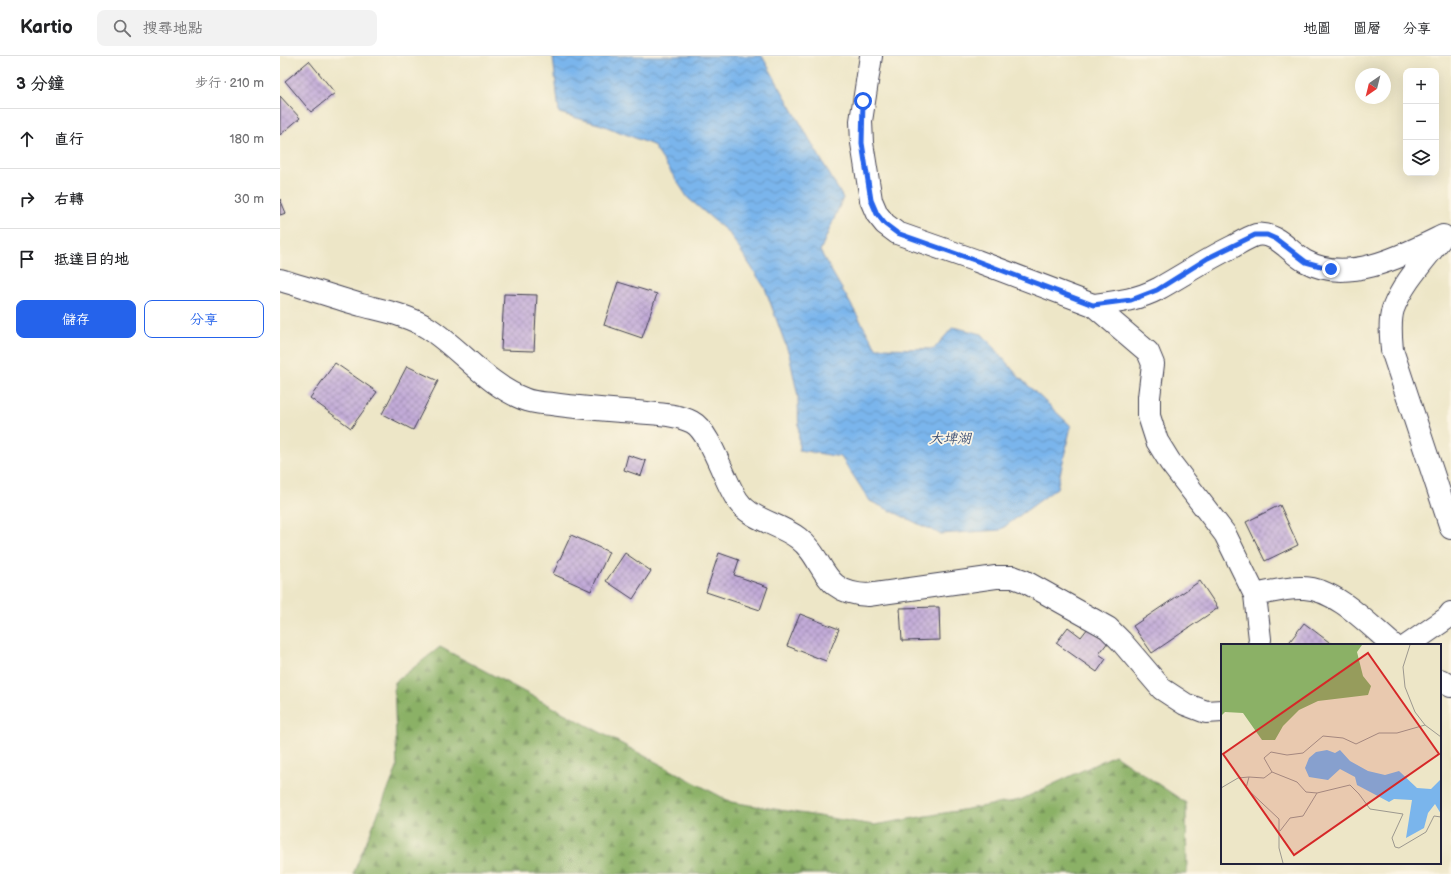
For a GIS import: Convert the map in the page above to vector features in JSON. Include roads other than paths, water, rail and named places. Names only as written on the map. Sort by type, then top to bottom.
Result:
[{"type":"lane","points":[[871,56],[863,101],[862,143],[871,200],[877,214],[885,224],[897,233],[977,261],[1093,305],[1148,352],[1153,364],[1148,398],[1149,416],[1157,442],[1170,462],[1225,534],[1255,595],[1260,639],[1259,644]]},
{"type":"lane","points":[[1093,305],[1131,300],[1157,290],[1208,258],[1255,235],[1267,235],[1276,239],[1306,262],[1331,269],[1360,268],[1382,263],[1402,256],[1447,232]]},
{"type":"lane","points":[[1447,232],[1404,286],[1393,310],[1391,330],[1392,350],[1451,528]]},
{"type":"lane","points":[[280,280],[402,316],[427,327],[446,341],[481,373],[505,390],[526,400],[570,407],[666,415],[692,422],[701,429],[709,442],[727,485],[739,503],[755,515],[798,538],[831,580],[841,589],[855,594],[868,595],[996,577],[1013,577],[1041,590],[1108,628],[1121,640],[1162,690],[1185,704],[1206,712],[1221,711]]},
{"type":"lane","points":[[1255,595],[1290,588],[1305,588],[1320,591],[1338,600],[1392,644]]},
{"type":"lane","points":[[1409,644],[1447,618],[1451,613]]},
{"type":"lane","points":[[1441,681],[1451,686]]},
{"type":"water","name":"大埤湖","points":[[553,56],[762,56],[843,198],[820,251],[876,348],[934,349],[953,327],[982,334],[1018,376],[1071,426],[1057,488],[1000,530],[940,534],[870,501],[841,457],[799,450],[798,397],[789,354],[765,288],[729,233],[688,198],[653,145],[602,125],[559,113]]}]
